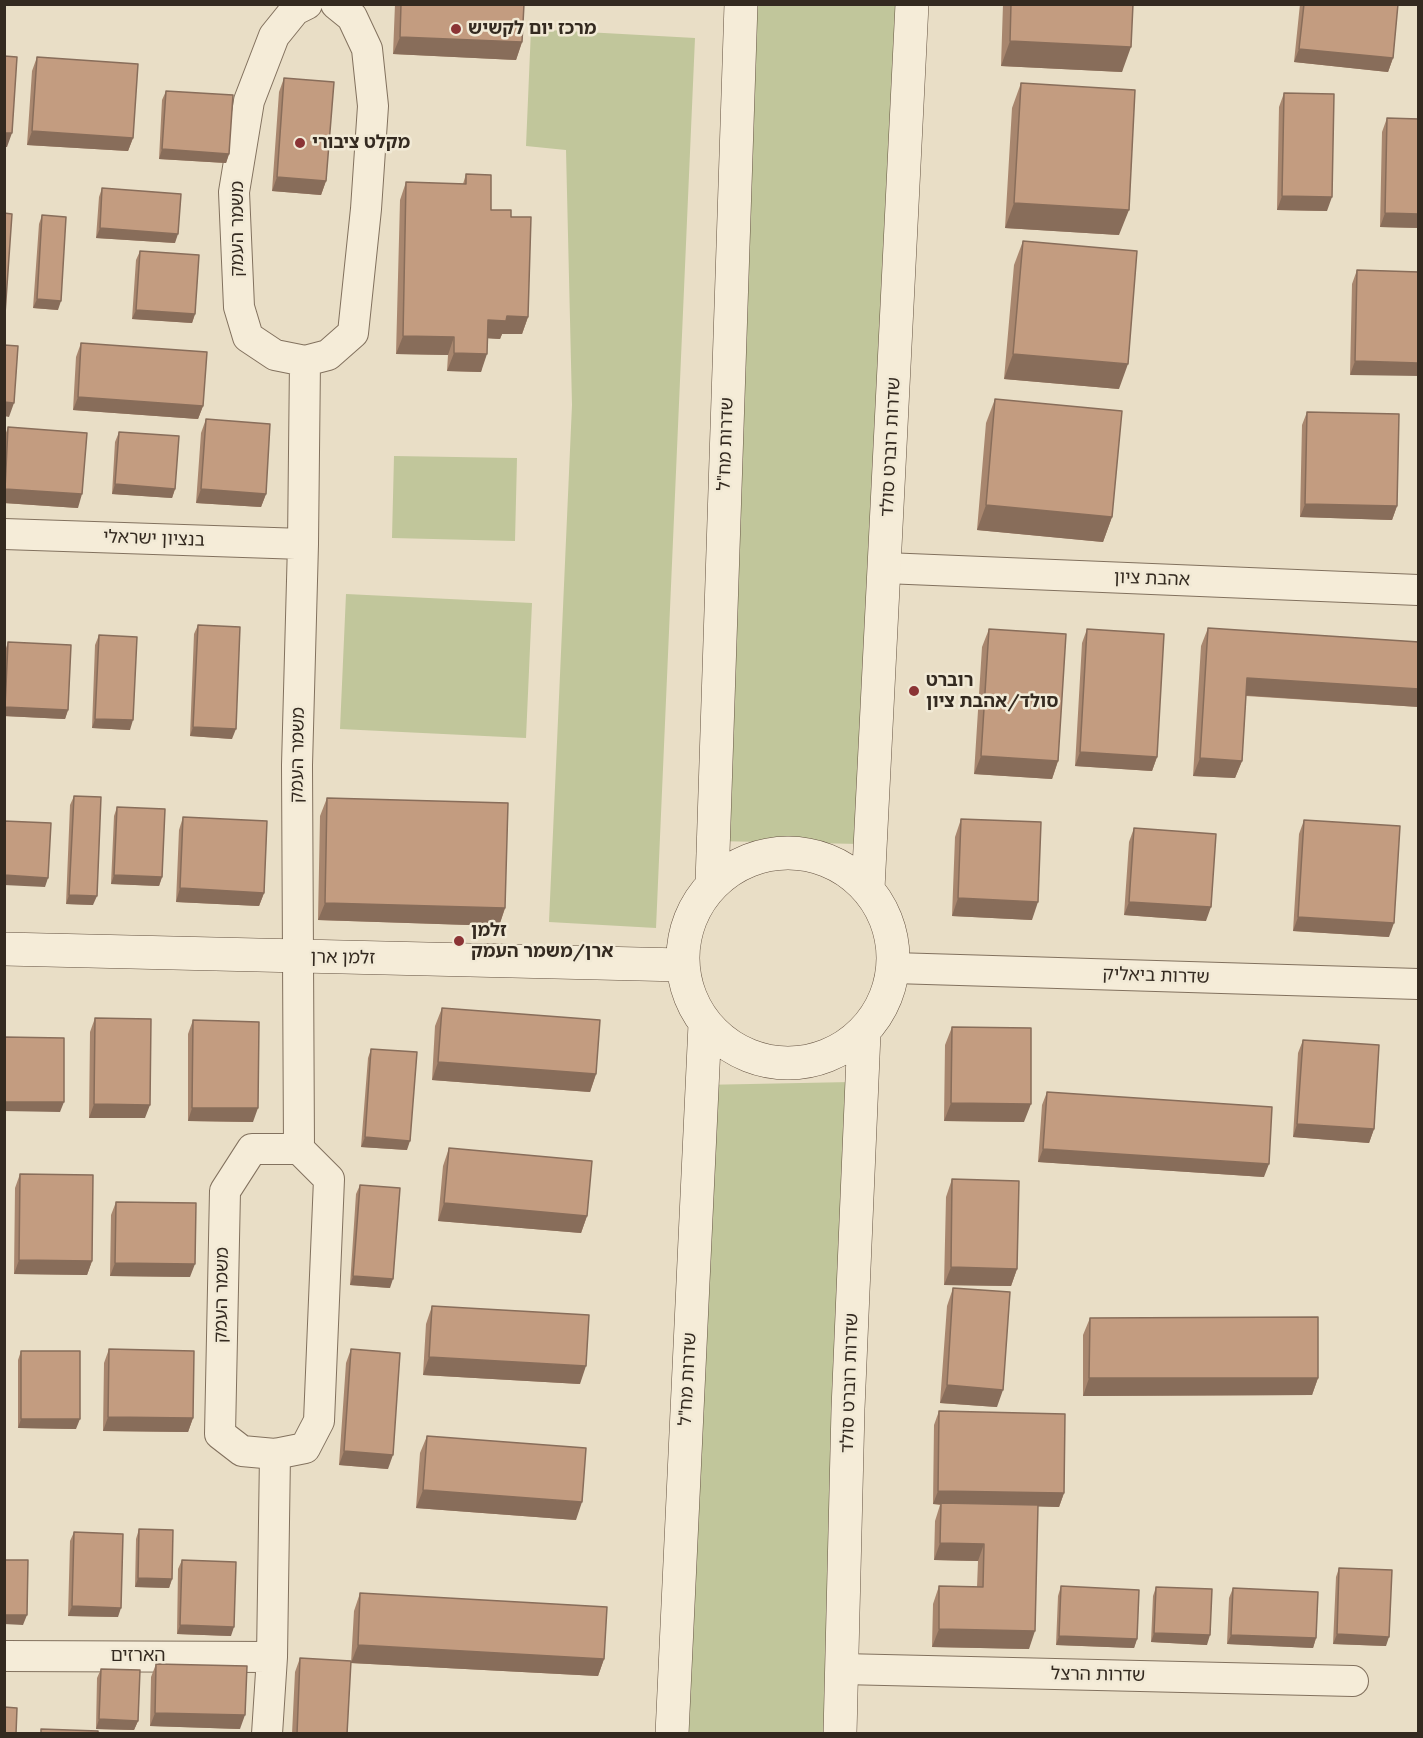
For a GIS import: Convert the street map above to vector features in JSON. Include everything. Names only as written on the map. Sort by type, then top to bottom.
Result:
[{"type":"street","name":"משמר העמק","points":[[298,1149],[297,765],[305,361],[275,355],[248,337],[239,307],[234,192],[249,101],[274,36],[295,10],[306,4]]},
{"type":"street","points":[[305,361],[328,355],[352,333],[366,209],[373,106],[367,49],[352,17],[336,4]]},
{"type":"street","name":"שדרות מח\"ל","points":[[712,883],[741,4]]},
{"type":"street","name":"שדרות רוברט סולד","points":[[868,890],[912,4]]},
{"type":"street","name":"בנציון ישראלי","points":[[4,534],[303,544]]},
{"type":"street","name":"אהבת ציון","points":[[885,568],[1419,590]]},
{"type":"street","points":[[774,852],[797,853],[809,854],[842,867],[868,890],[884,913],[892,940],[894,968],[884,1003],[864,1033],[834,1054],[800,1064],[765,1062],[732,1048],[705,1024],[688,996],[682,965],[684,935],[694,907],[712,883],[740,862],[774,852]]},
{"type":"street","name":"זלמן ארן","points":[[4,949],[682,965]]},
{"type":"street","name":"שדרות ביאליק","points":[[894,968],[1419,984]]},
{"type":"street","name":"שדרות מח\"ל","points":[[672,1734],[705,1024]]},
{"type":"street","name":"שדרות רוברט סולד","points":[[840,1734],[848,1409],[864,1033]]},
{"type":"street","name":"משמר העמק","points":[[252,1149],[298,1149],[329,1179],[319,1421],[305,1448],[275,1454],[242,1451],[220,1434],[225,1191],[252,1149]]},
{"type":"street","points":[[267,1734],[272,1657],[275,1454]]},
{"type":"street","name":"הארזים","points":[[4,1656],[272,1657]]},
{"type":"street","name":"שדרות הרצל","points":[[842,1669],[1353,1682]]},
{"type":"green space","points":[[750,5],[902,5],[860,844],[714,841]]},
{"type":"green space","points":[[531,29],[695,38],[656,928],[549,922],[572,405],[566,150],[526,146]]},
{"type":"green space","points":[[394,456],[517,458],[515,541],[392,538]]},
{"type":"green space","points":[[346,594],[532,603],[526,738],[340,729]]},
{"type":"green space","points":[[851,1082],[825,1733],[679,1734],[700,1085]]},
{"type":"building","name":"מרכז יום לקשיש","points":[[401,4],[524,4],[522,42],[400,37]]},
{"type":"building","points":[[1011,4],[1133,4],[1131,47],[1010,41]]},
{"type":"building","points":[[1304,4],[1398,4],[1393,58],[1299,49]]},
{"type":"building","points":[[4,56],[17,57],[12,133],[4,133]]},
{"type":"building","points":[[37,57],[138,64],[133,138],[32,131]]},
{"type":"building","name":"מקלט ציבורי","points":[[284,78],[334,82],[326,181],[277,177]]},
{"type":"building","points":[[1021,83],[1135,90],[1129,210],[1014,203]]},
{"type":"building","points":[[166,91],[233,95],[229,154],[162,149]]},
{"type":"building","points":[[1284,93],[1334,94],[1332,197],[1282,196]]},
{"type":"building","points":[[1387,118],[1419,119],[1419,214],[1385,213]]},
{"type":"building","points":[[466,174],[491,175],[491,210],[511,210],[511,217],[531,217],[528,317],[507,316],[506,321],[488,320],[487,354],[454,353],[454,337],[403,336],[406,182],[466,184]]},
{"type":"building","points":[[102,188],[181,194],[178,234],[100,228]]},
{"type":"building","points":[[4,213],[12,214],[5,314],[4,314]]},
{"type":"building","points":[[42,215],[66,217],[61,301],[37,299]]},
{"type":"building","points":[[1023,241],[1137,251],[1128,364],[1013,354]]},
{"type":"building","points":[[140,251],[199,255],[195,314],[136,310]]},
{"type":"building","points":[[1357,270],[1419,272],[1419,363],[1355,361]]},
{"type":"building","points":[[81,343],[207,352],[203,406],[78,397]]},
{"type":"building","points":[[4,345],[18,346],[14,403],[4,402]]},
{"type":"building","points":[[995,399],[1122,411],[1112,517],[986,505]]},
{"type":"building","points":[[1307,412],[1399,414],[1397,506],[1305,504]]},
{"type":"building","points":[[206,419],[270,424],[266,494],[201,489]]},
{"type":"building","points":[[8,427],[87,433],[82,494],[5,489]]},
{"type":"building","points":[[119,432],[179,436],[175,489],[115,484]]},
{"type":"building","points":[[198,625],[240,627],[236,729],[193,727]]},
{"type":"building","points":[[1208,628],[1419,642],[1419,689],[1247,678],[1242,761],[1200,758]]},
{"type":"building","points":[[989,629],[1066,634],[1058,761],[981,756]]},
{"type":"building","points":[[1087,629],[1164,634],[1157,757],[1080,752]]},
{"type":"building","points":[[99,635],[137,637],[133,720],[95,719]]},
{"type":"building","points":[[8,642],[71,645],[68,710],[5,707]]},
{"type":"building","points":[[74,796],[101,797],[97,896],[69,895]]},
{"type":"building","points":[[327,798],[508,803],[505,908],[325,903]]},
{"type":"building","points":[[117,807],[165,809],[162,877],[114,875]]},
{"type":"building","points":[[183,817],[267,821],[264,893],[180,888]]},
{"type":"building","points":[[961,819],[1041,822],[1038,902],[958,898]]},
{"type":"building","points":[[1304,820],[1400,826],[1394,923],[1298,917]]},
{"type":"building","points":[[4,821],[51,823],[48,878],[4,875]]},
{"type":"building","points":[[1134,828],[1216,834],[1211,907],[1129,902]]},
{"type":"building","points":[[442,1008],[600,1020],[596,1074],[438,1062]]},
{"type":"building","points":[[95,1018],[151,1019],[150,1105],[94,1104]]},
{"type":"building","points":[[193,1020],[259,1022],[258,1108],[192,1108]]},
{"type":"building","points":[[952,1027],[1031,1028],[1031,1104],[951,1103]]},
{"type":"building","points":[[4,1037],[64,1038],[64,1102],[4,1102]]},
{"type":"building","points":[[1303,1040],[1379,1045],[1374,1129],[1297,1124]]},
{"type":"building","points":[[371,1049],[417,1052],[410,1141],[365,1137]]},
{"type":"building","points":[[1047,1092],[1272,1107],[1269,1164],[1043,1149]]},
{"type":"building","points":[[449,1148],[592,1161],[587,1216],[444,1203]]},
{"type":"building","points":[[20,1174],[93,1175],[92,1261],[19,1260]]},
{"type":"building","points":[[952,1179],[1019,1181],[1017,1269],[951,1267]]},
{"type":"building","points":[[360,1185],[400,1188],[393,1279],[353,1276]]},
{"type":"building","points":[[116,1202],[196,1203],[195,1264],[115,1263]]},
{"type":"building","points":[[953,1288],[1010,1292],[1003,1390],[947,1385]]},
{"type":"building","points":[[432,1306],[589,1315],[586,1366],[429,1357]]},
{"type":"building","points":[[1318,1317],[1318,1378],[1089,1378],[1090,1318]]},
{"type":"building","points":[[109,1349],[194,1351],[193,1418],[108,1417]]},
{"type":"building","points":[[351,1349],[400,1353],[393,1455],[344,1451]]},
{"type":"building","points":[[21,1351],[80,1351],[80,1419],[21,1419]]},
{"type":"building","points":[[939,1411],[1065,1414],[1064,1493],[938,1491]]},
{"type":"building","points":[[427,1436],[586,1448],[582,1502],[423,1490]]},
{"type":"building","points":[[941,1503],[1038,1505],[1035,1631],[939,1629],[939,1586],[983,1587],[984,1544],[940,1543]]},
{"type":"building","points":[[139,1529],[173,1530],[172,1579],[138,1578]]},
{"type":"building","points":[[74,1532],[123,1534],[121,1608],[72,1606]]},
{"type":"building","points":[[4,1560],[28,1560],[27,1615],[4,1615]]},
{"type":"building","points":[[182,1560],[236,1562],[234,1627],[180,1625]]},
{"type":"building","points":[[1339,1568],[1392,1570],[1389,1637],[1337,1634]]},
{"type":"building","points":[[1061,1586],[1139,1590],[1137,1639],[1059,1636]]},
{"type":"building","points":[[1156,1587],[1212,1589],[1210,1635],[1154,1633]]},
{"type":"building","points":[[1233,1588],[1318,1592],[1316,1638],[1231,1635]]},
{"type":"building","points":[[360,1593],[607,1607],[604,1659],[358,1645]]},
{"type":"building","points":[[300,1658],[351,1661],[347,1734],[297,1734]]},
{"type":"building","points":[[156,1664],[247,1666],[245,1715],[155,1713]]},
{"type":"building","points":[[101,1669],[140,1670],[138,1721],[99,1719]]},
{"type":"building","points":[[4,1707],[17,1708],[16,1734],[4,1734]]},
{"type":"building","points":[[41,1729],[98,1731],[98,1734],[41,1734]]},
{"type":"place","name":"מרכז יום לקשיש","points":[[456,29]]},
{"type":"place","name":"מקלט ציבורי","points":[[300,143]]},
{"type":"place","name":"רוברט סולד/אהבת ציון","points":[[914,691]]},
{"type":"place","name":"זלמן ארן/משמר העמק","points":[[459,941]]}]
